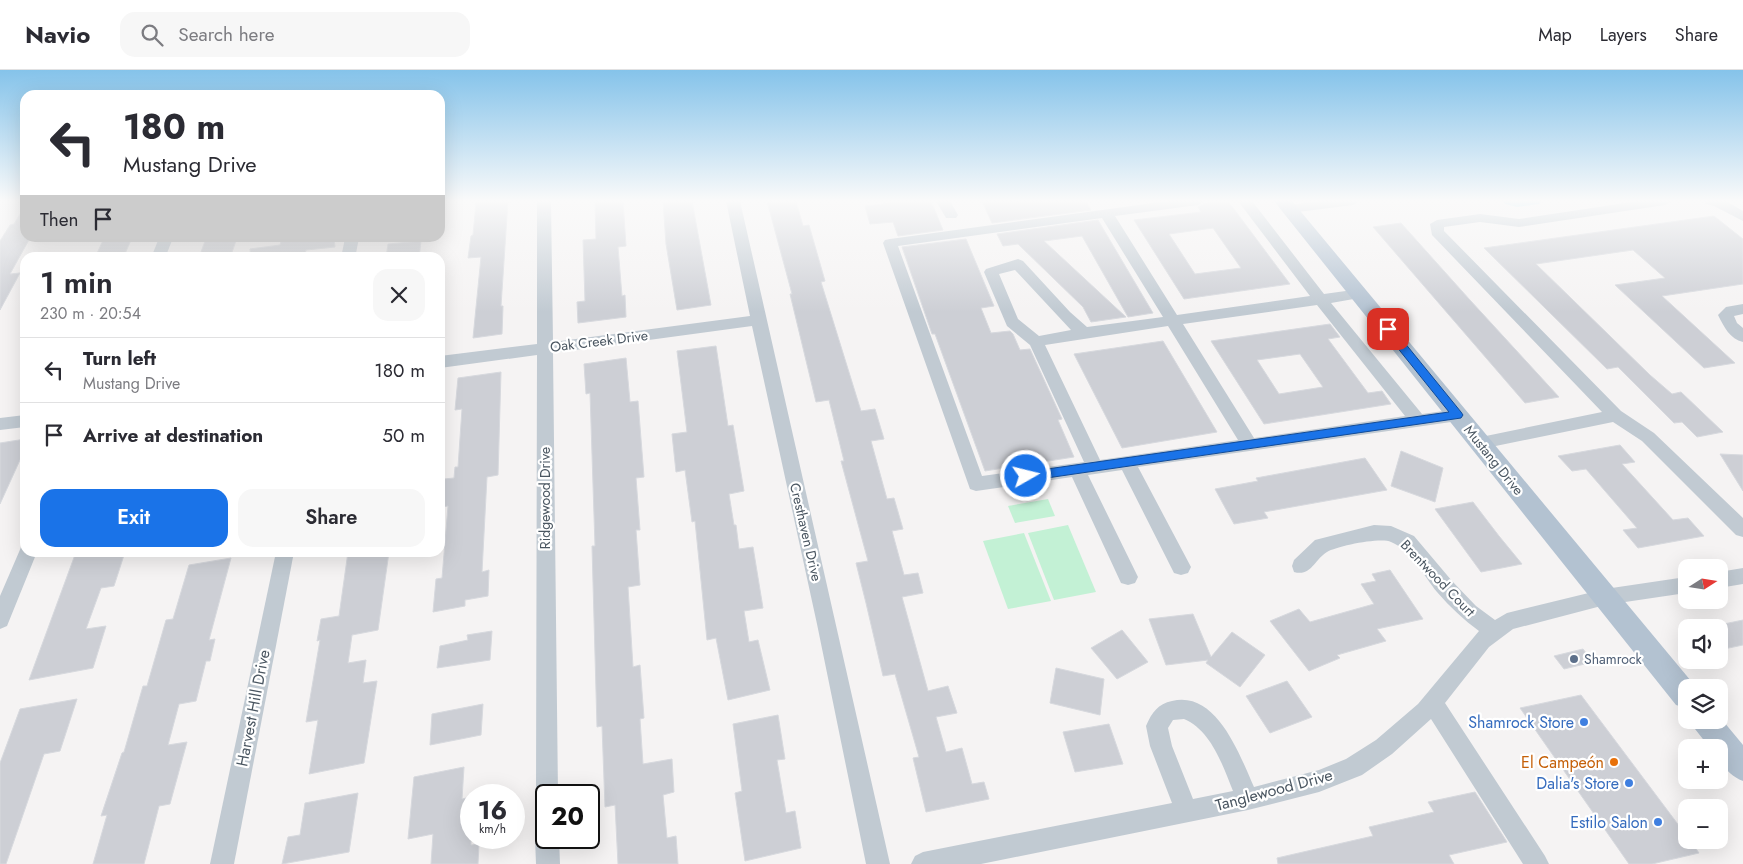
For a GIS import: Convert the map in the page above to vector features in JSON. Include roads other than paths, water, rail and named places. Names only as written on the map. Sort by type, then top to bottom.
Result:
[{"type":"main road","name":"Mustang Drive","points":[[1314,238],[1678,686]]},
{"type":"main road","points":[[1712,729],[1743,767]]},
{"type":"street","name":"Ridgewood Drive","points":[[544,238],[547,784]]},
{"type":"street","name":"Cresthaven Drive","points":[[741,238],[827,624],[878,864]]},
{"type":"street","points":[[926,238],[890,243],[976,484],[1126,461],[1458,415]]},
{"type":"street","points":[[1121,238],[1249,444]]},
{"type":"street","points":[[1273,238],[1418,420]]},
{"type":"street","points":[[1443,238],[1615,415],[1648,437],[1736,515],[1743,530]]},
{"type":"street","points":[[1084,333],[1065,316],[1018,264],[991,272],[1012,322],[1036,342],[1128,577]]},
{"type":"street","points":[[1036,342],[1084,333],[1175,326],[1363,298]]},
{"type":"street","points":[[1743,309],[1732,311],[1726,315],[1732,326],[1743,336]]},
{"type":"street","name":"Oak Creek Drive","points":[[445,361],[758,320]]},
{"type":"street","points":[[1481,443],[1615,415]]},
{"type":"street","points":[[0,424],[20,422]]},
{"type":"street","points":[[1126,461],[1181,567]]},
{"type":"street","name":"Brentwood Court","points":[[1300,566],[1322,545],[1374,532],[1391,533],[1407,541],[1444,587],[1469,612],[1494,631]]},
{"type":"street","points":[[0,620],[26,557]]},
{"type":"street","name":"Harvest Hill Drive","points":[[222,864],[284,557]]},
{"type":"street","points":[[1728,578],[1743,576]]},
{"type":"street","name":"Tanglewood Drive","points":[[923,864],[1248,799],[1320,781],[1354,767],[1384,747],[1425,711],[1482,641],[1507,622],[1605,597],[1678,586]]},
{"type":"street","points":[[1432,702],[1537,864]]},
{"type":"street","points":[[1188,811],[1161,746],[1157,726],[1166,712],[1184,709],[1202,716],[1218,737],[1248,799]]},
{"type":"street","points":[[548,849],[548,864]]},
{"type":"place","name":"Shamrock","points":[[1574,659]]},
{"type":"place","name":"Shamrock Store","points":[[1584,722]]},
{"type":"place","name":"El Campeón","points":[[1614,762]]},
{"type":"place","name":"Dalia's Store","points":[[1629,783]]},
{"type":"place","name":"Estilo Salon","points":[[1658,822]]}]
